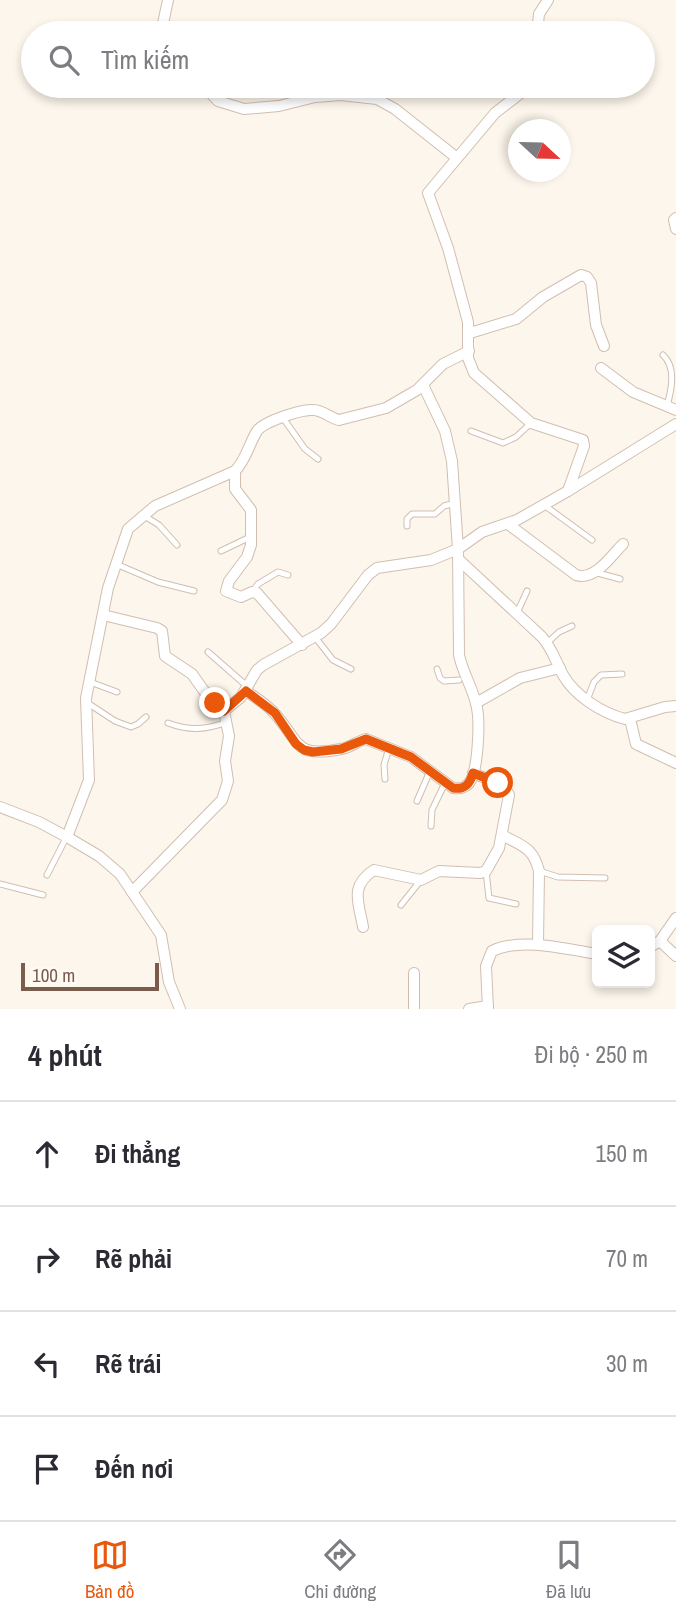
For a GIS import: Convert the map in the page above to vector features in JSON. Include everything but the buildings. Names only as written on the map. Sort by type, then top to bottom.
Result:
[{"type":"street","points":[[164,21],[168,0]]},
{"type":"street","points":[[538,21],[539,14],[548,0]]},
{"type":"street","points":[[215,98],[244,108],[279,106],[311,98]]},
{"type":"street","points":[[368,98],[377,99],[396,109],[457,158]]},
{"type":"street","points":[[514,98],[495,113],[428,193],[448,248],[470,333],[470,366],[474,373],[531,423],[545,430],[583,440],[584,446],[568,491]]},
{"type":"street","points":[[676,218],[676,229]]},
{"type":"street","points":[[470,333],[516,319],[543,298],[581,275],[587,277],[591,283],[596,325],[604,346]]},
{"type":"street","points":[[67,837],[89,780],[86,702],[108,588],[128,529],[164,500],[235,471],[264,423],[315,409],[333,418],[345,420],[386,408],[423,385],[443,364],[469,351]]},
{"type":"street","points":[[601,369],[633,392],[673,405]]},
{"type":"street","points":[[247,689],[275,713],[296,744],[304,750],[313,752],[341,749],[366,739],[411,757],[445,783],[460,789],[466,787],[473,773],[478,739],[476,703],[462,679],[459,655],[458,554],[449,445],[423,385]]},
{"type":"street","points":[[225,717],[263,664],[302,645],[331,624],[368,575],[377,568],[458,554],[482,532],[508,524],[544,505],[676,424]]},
{"type":"street","points":[[235,471],[235,489],[251,510],[250,551],[229,581],[226,591],[241,597],[252,592],[260,595],[302,645]]},
{"type":"street","points":[[508,524],[576,575],[584,577],[594,572],[624,544]]},
{"type":"street","points":[[458,554],[547,643],[569,683],[587,699],[615,717],[630,719],[676,706]]},
{"type":"street","points":[[103,615],[162,631],[166,656],[192,674],[225,717],[229,736],[224,768],[228,781],[222,800],[132,891]]},
{"type":"street","points":[[476,703],[520,678],[560,668]]},
{"type":"street","points":[[630,719],[636,744],[676,762]]},
{"type":"street","points":[[363,927],[356,894],[357,887],[369,873],[380,870],[421,880],[439,871],[480,873],[486,871],[494,860],[502,835],[508,790],[473,773]]},
{"type":"street","points":[[0,807],[39,822],[110,864],[132,891],[161,935],[170,982],[180,1009]]},
{"type":"street","points":[[502,835],[534,854],[539,871],[538,944]]},
{"type":"street","points":[[675,921],[655,944],[676,956]]},
{"type":"street","points":[[469,1009],[488,1008],[486,966],[492,951],[498,948],[538,944],[592,953]]},
{"type":"street","points":[[414,973],[414,1009]]},
{"type":"lane","points":[[663,355],[671,360],[674,369],[673,405]]},
{"type":"lane","points":[[283,418],[305,449],[318,458]]},
{"type":"lane","points":[[471,431],[503,443],[516,438],[531,423]]},
{"type":"lane","points":[[407,526],[407,519],[412,514],[435,514],[444,506],[455,503]]},
{"type":"lane","points":[[544,505],[592,540]]},
{"type":"lane","points":[[143,515],[159,525],[177,545]]},
{"type":"lane","points":[[221,551],[250,537]]},
{"type":"lane","points":[[116,564],[158,582],[194,591]]},
{"type":"lane","points":[[252,592],[258,584],[278,572],[288,575]]},
{"type":"lane","points":[[594,572],[620,579]]},
{"type":"lane","points":[[517,613],[527,591]]},
{"type":"lane","points":[[547,643],[559,632],[572,626]]},
{"type":"lane","points":[[315,637],[332,660],[351,669]]},
{"type":"lane","points":[[208,652],[247,689]]},
{"type":"lane","points":[[437,669],[444,681],[462,679]]},
{"type":"lane","points":[[587,699],[594,682],[601,675],[622,674]]},
{"type":"lane","points":[[90,682],[117,692]]},
{"type":"lane","points":[[86,702],[115,721],[131,727],[145,717]]},
{"type":"lane","points":[[168,723],[186,730],[213,727],[225,717]]},
{"type":"lane","points":[[385,779],[384,765],[389,748]]},
{"type":"lane","points":[[417,800],[430,771]]},
{"type":"lane","points":[[431,826],[432,810],[445,783]]},
{"type":"lane","points":[[47,875],[67,837]]},
{"type":"lane","points":[[486,871],[489,898],[516,904]]},
{"type":"lane","points":[[539,871],[558,877],[604,878]]},
{"type":"lane","points":[[401,905],[421,880]]},
{"type":"lane","points":[[0,884],[43,895]]},
{"type":"route","points":[[215,703],[224,711],[246,691],[275,713],[296,744],[304,750],[313,752],[341,749],[359,740],[372,740],[411,757],[453,788],[466,787],[473,773],[498,783]]}]
